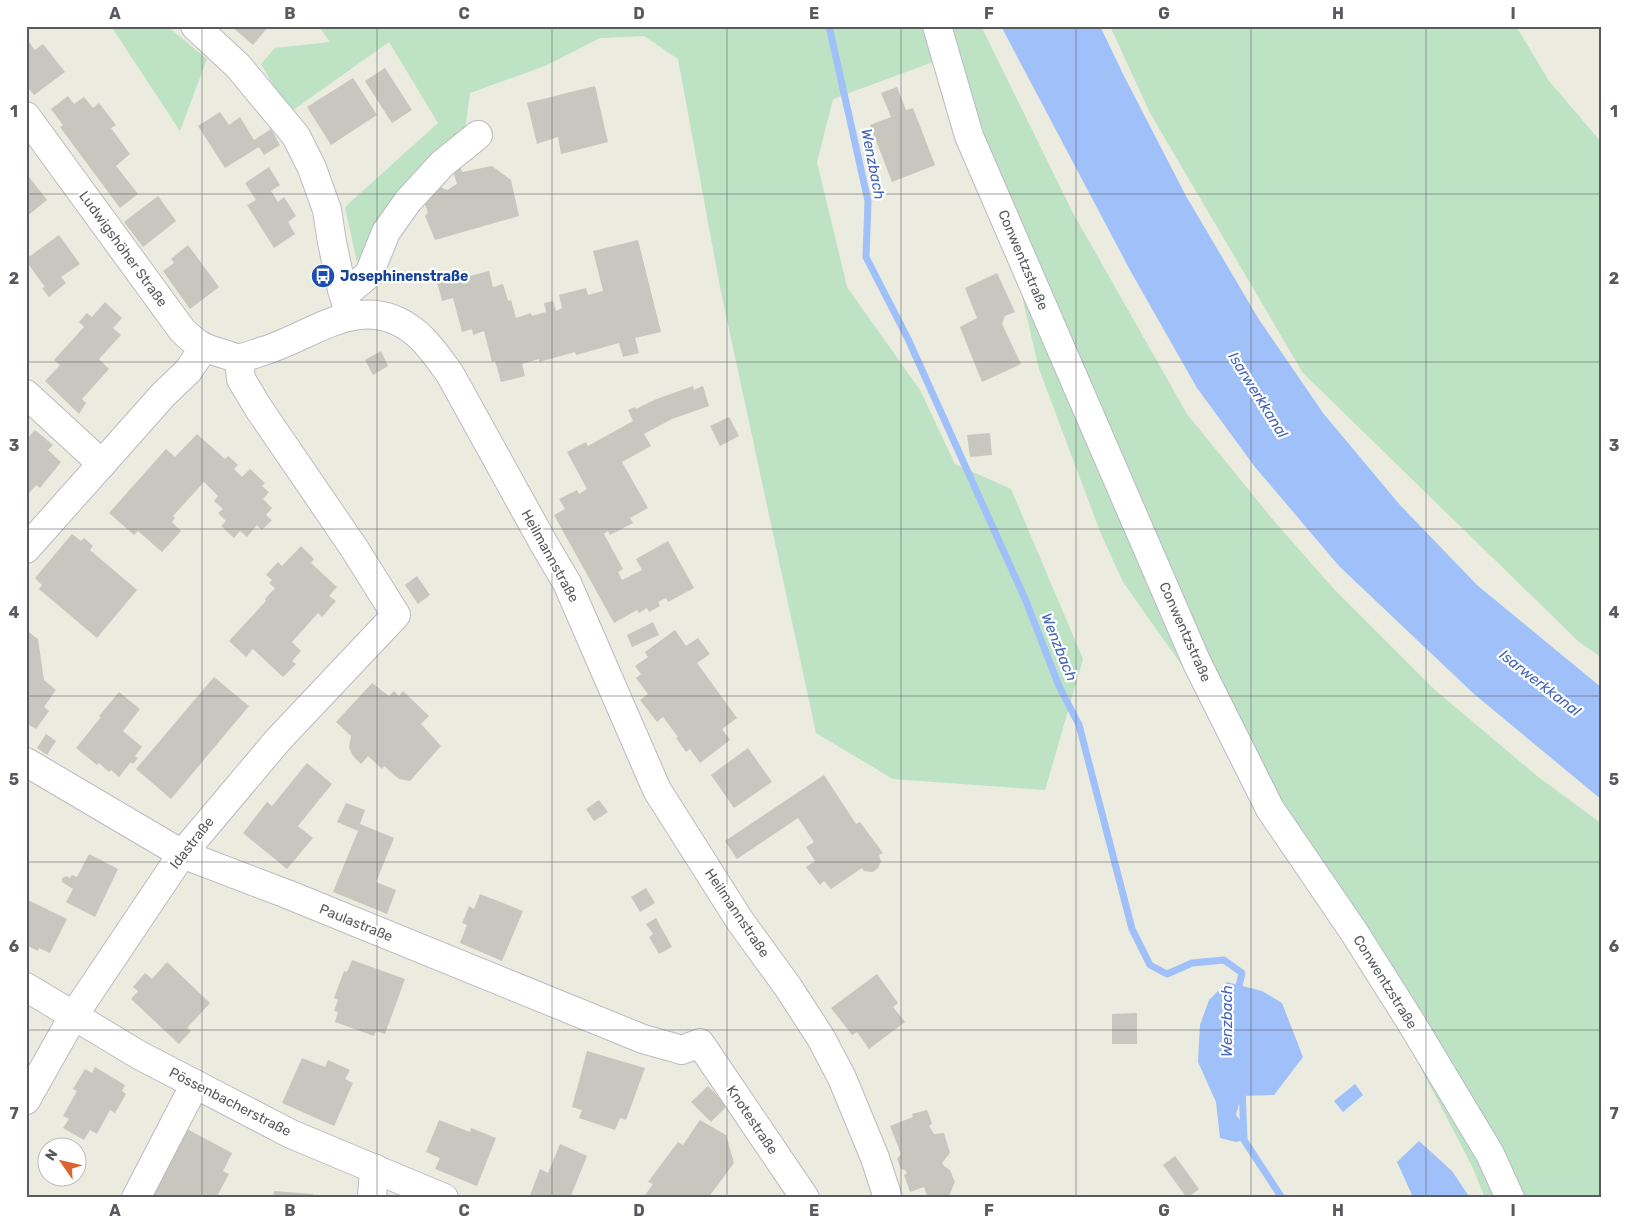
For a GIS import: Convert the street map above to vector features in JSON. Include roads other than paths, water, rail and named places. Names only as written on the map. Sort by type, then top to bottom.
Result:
[{"type":"street","points":[[195,26],[238,66],[296,136],[312,168],[327,210],[332,242],[347,305]]},
{"type":"street","name":"Conwentzstraße","points":[[937,26],[969,136],[1197,663],[1270,809],[1354,932],[1412,1024],[1490,1154],[1510,1198]]},
{"type":"street","name":"Ludwigshöher Straße","points":[[26,116],[182,330],[203,348],[239,358]]},
{"type":"street","points":[[239,358],[276,348],[347,305],[369,274],[386,232],[408,201],[442,164],[478,135]]},
{"type":"street","name":"Heilmannstraße","points":[[347,305],[398,322],[418,335],[433,350],[450,374],[567,583],[657,790],[740,921],[788,986],[821,1038],[842,1078],[875,1158],[888,1198]]},
{"type":"street","points":[[26,549],[163,395],[188,371],[203,348]]},
{"type":"street","name":"Idastraße","points":[[26,1100],[74,1015],[182,854],[278,740],[396,615],[354,548],[259,409],[242,379],[239,358]]},
{"type":"street","points":[[26,394],[102,464]]},
{"type":"street","name":"Paulastraße","points":[[31,772],[182,854],[287,894],[643,1039],[682,1050],[700,1042]]},
{"type":"street","name":"Pössenbacherstraße","points":[[26,987],[139,1054],[291,1134],[444,1198]]},
{"type":"street","name":"Knotestraße","points":[[700,1042],[804,1198]]},
{"type":"street","points":[[136,1198],[195,1084]]},
{"type":"street","points":[[372,1198],[374,1168]]},
{"type":"water","name":"Isarwerkkanal","points":[[1001,26],[1100,26],[1186,196],[1258,318],[1323,413],[1400,505],[1477,585],[1602,688],[1602,800],[1474,694],[1339,566],[1255,467],[1197,388],[1131,272]]},
{"type":"water","points":[[1227,982],[1262,991],[1282,1003],[1303,1057],[1274,1095],[1241,1096],[1236,1115],[1247,1129],[1244,1140],[1236,1142],[1220,1138],[1216,1102],[1198,1062],[1200,1025],[1209,1000]]},
{"type":"water","points":[[1355,1084],[1363,1095],[1343,1112],[1334,1101]]},
{"type":"water","points":[[1419,1141],[1452,1171],[1470,1198],[1410,1198],[1412,1195],[1397,1162]]},
{"type":"waterway","name":"Wenzbach","points":[[829,26],[868,201],[866,257],[908,339],[1026,601],[1059,686],[1079,725],[1132,929],[1150,965],[1167,974],[1192,963],[1224,960],[1242,973],[1239,994]]},
{"type":"waterway","name":"Wenzbach","points":[[1242,1087],[1244,1140],[1282,1198]]},
{"type":"place","name":"Josephinenstraße","points":[[323,276]]}]
